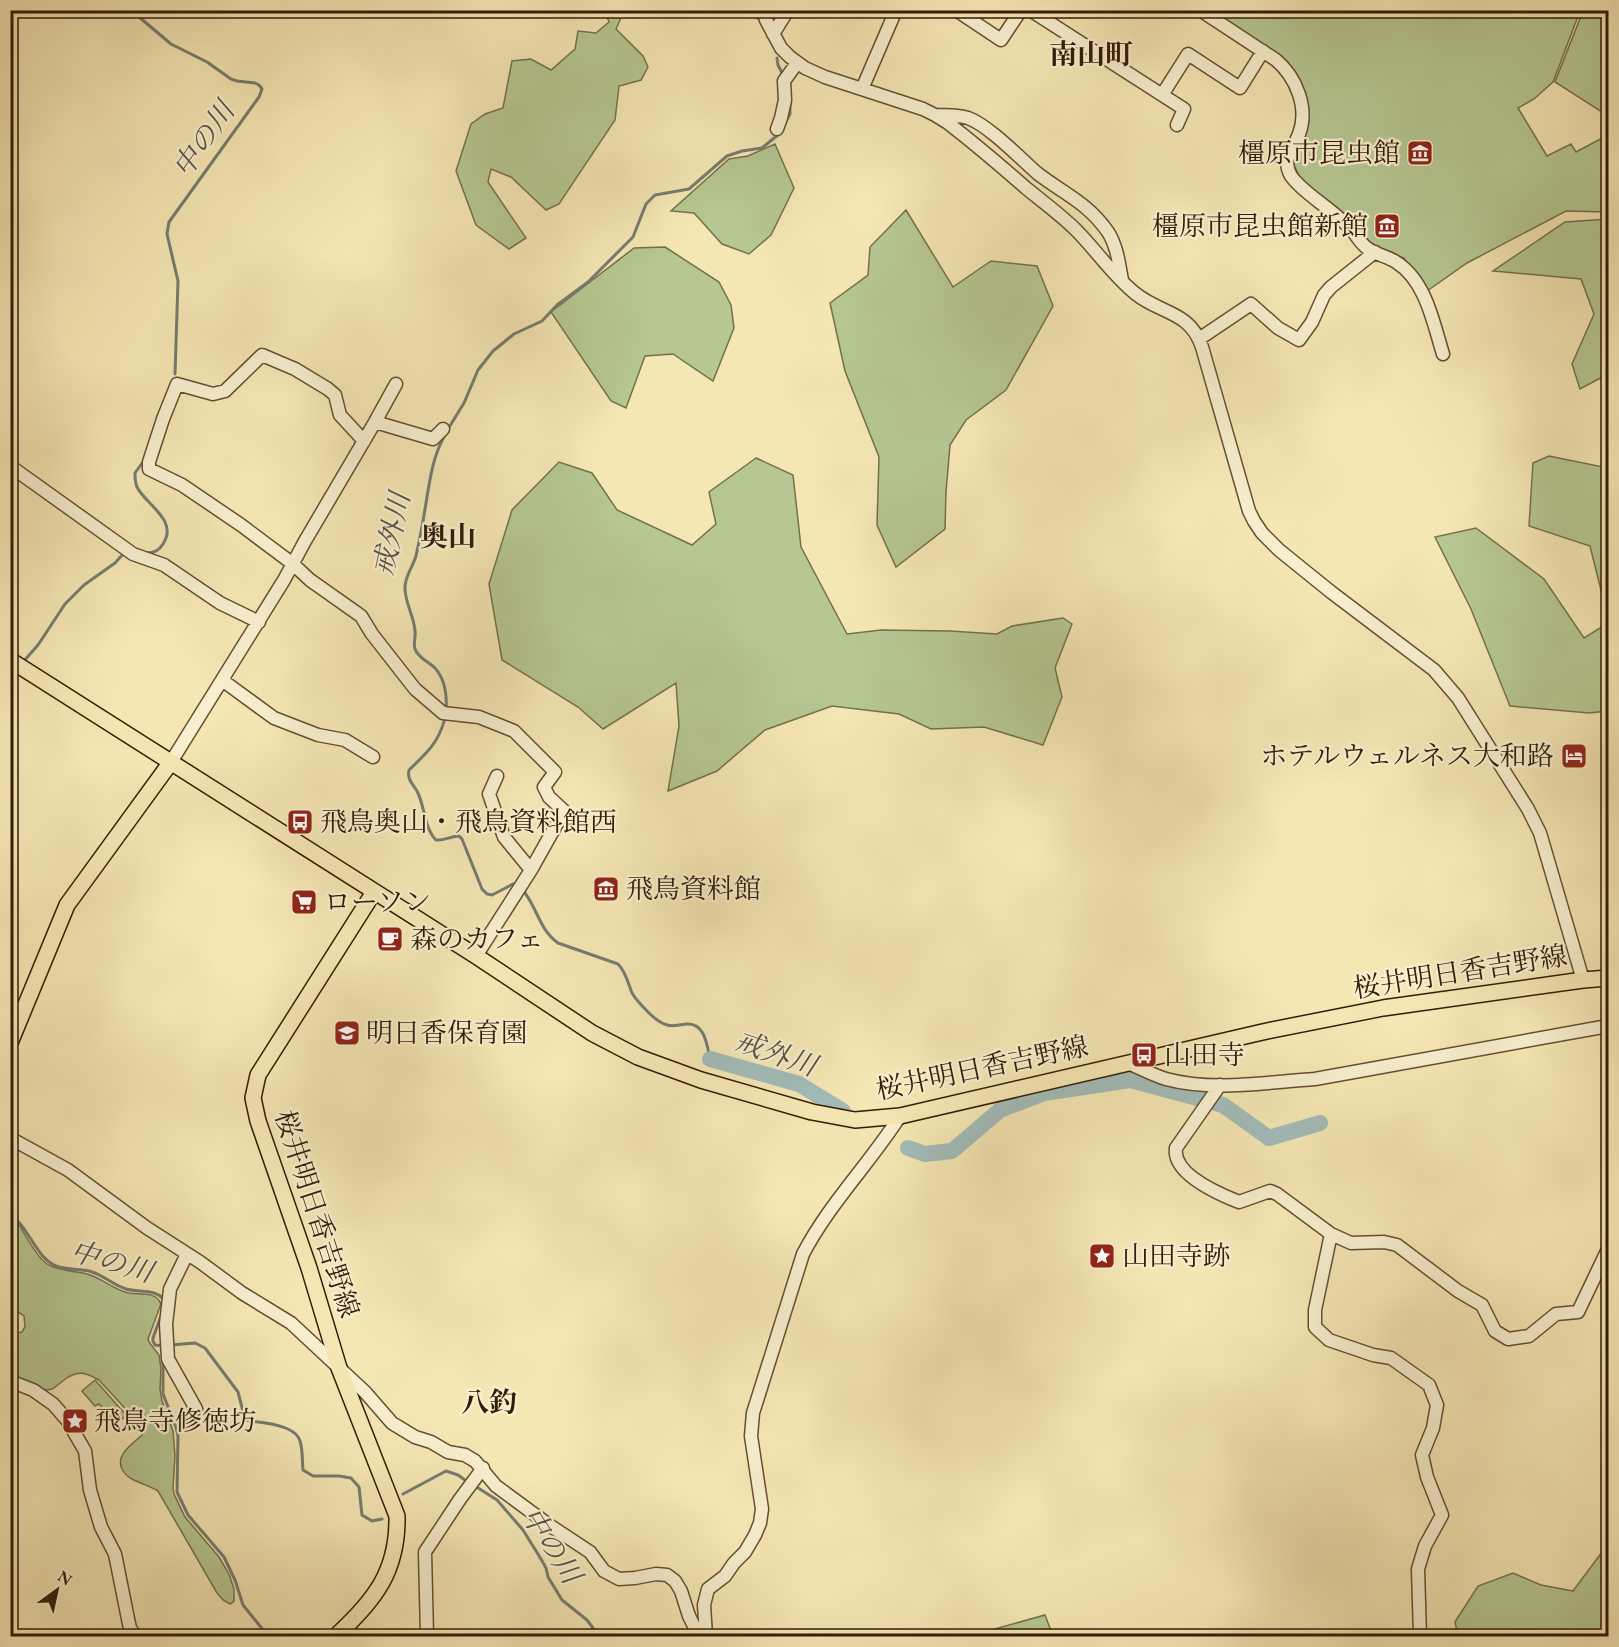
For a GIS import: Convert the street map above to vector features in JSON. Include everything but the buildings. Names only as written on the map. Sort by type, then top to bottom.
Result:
[{"type":"main road","points":[[15,663],[374,892]]},
{"type":"main road","points":[[10,1043],[67,905],[171,762]]},
{"type":"main road","name":"桜井明日香吉野線","points":[[336,1636],[353,1621],[377,1592],[392,1559],[397,1537],[397,1516],[339,1368],[309,1268],[258,1120],[253,1098],[258,1075],[374,892],[592,1033],[638,1057],[701,1080],[812,1112],[855,1120],[900,1116],[1268,1031],[1383,1008],[1608,978]]},
{"type":"street","points":[[764,10],[781,48],[797,63],[825,77],[935,115],[969,118],[981,124],[1038,174],[1090,210],[1109,234],[1115,246],[1122,282]]},
{"type":"street","points":[[773,34],[788,10]]},
{"type":"street","points":[[862,89],[896,10]]},
{"type":"street","points":[[956,10],[1001,40],[1021,10]]},
{"type":"street","points":[[1030,10],[1184,109],[1177,125]]},
{"type":"street","points":[[1200,10],[1285,67],[1291,76],[1302,105],[1302,124],[1286,161],[1288,170],[1298,184],[1348,226],[1367,248],[1402,266],[1426,298],[1443,354]]},
{"type":"street","points":[[1162,95],[1188,54],[1240,88],[1263,51]]},
{"type":"street","points":[[777,129],[785,100],[787,78],[797,63]]},
{"type":"street","points":[[935,115],[962,134],[1075,229],[1122,282],[1144,300],[1175,314],[1199,339],[1249,511],[1254,520],[1262,533],[1279,550],[1434,670],[1458,698],[1540,832],[1583,980]]},
{"type":"street","points":[[1199,339],[1251,304],[1278,328],[1299,340],[1312,322],[1324,295],[1375,252]]},
{"type":"street","points":[[364,441],[340,416],[335,395],[328,389],[295,369],[262,355],[225,391],[213,394],[177,384],[163,419],[149,462],[149,469],[182,485],[241,525],[293,564],[310,580],[361,616],[372,634],[415,689],[446,714],[478,717],[514,731],[555,772],[544,787],[549,797],[564,811],[522,885],[476,956]]},
{"type":"street","points":[[171,762],[259,622],[396,384]]},
{"type":"street","points":[[375,422],[433,440],[443,429]]},
{"type":"street","points":[[10,466],[134,554],[164,565],[220,603],[259,622]]},
{"type":"street","points":[[222,680],[274,718],[318,735],[345,740],[373,757]]},
{"type":"street","points":[[497,776],[489,794],[504,837],[531,870]]},
{"type":"street","points":[[1128,1063],[1164,1079],[1190,1084],[1220,1085],[1315,1079],[1608,1026]]},
{"type":"street","points":[[1220,1085],[1176,1148],[1175,1155],[1180,1166],[1196,1180],[1239,1202],[1270,1191],[1277,1194],[1298,1212],[1331,1234],[1350,1243],[1384,1242],[1397,1245],[1458,1291],[1482,1305],[1495,1331],[1508,1340],[1529,1336],[1556,1314],[1578,1312],[1608,1249]]},
{"type":"street","points":[[706,1636],[705,1605],[708,1589],[725,1576],[745,1552],[760,1523],[762,1509],[751,1436],[753,1413],[803,1254],[810,1240],[900,1116]]},
{"type":"street","points":[[10,1138],[68,1170],[242,1293],[291,1323],[365,1392],[392,1423],[415,1437],[431,1442],[448,1452],[465,1455],[476,1461],[496,1486],[549,1526],[590,1552],[604,1570],[618,1579],[656,1574],[667,1575],[675,1581],[699,1636]]},
{"type":"street","points":[[1331,1234],[1315,1310],[1315,1327],[1329,1340],[1373,1355],[1391,1358],[1429,1386],[1437,1405],[1433,1428],[1422,1455],[1427,1477],[1442,1515],[1425,1546],[1418,1569],[1420,1636]]},
{"type":"street","points":[[187,1254],[170,1289],[165,1324],[168,1359],[196,1409]]},
{"type":"street","points":[[10,1381],[33,1390],[53,1404],[85,1451],[90,1490],[101,1527],[115,1554],[130,1628],[135,1636]]},
{"type":"street","points":[[427,1636],[425,1552],[483,1468]]},
{"type":"green space","points":[[605,11],[624,11],[616,29],[643,56],[648,67],[641,80],[619,86],[615,120],[559,204],[546,210],[511,177],[491,169],[488,182],[526,238],[509,249],[476,225],[456,171],[471,124],[485,114],[503,108],[512,61],[531,59],[551,70],[575,49],[578,31],[596,33],[609,22]]},
{"type":"green space","points":[[1210,11],[1580,11],[1553,82],[1534,99],[1518,108],[1547,156],[1571,144],[1576,152],[1608,135],[1608,212],[1566,211],[1467,263],[1427,291],[1404,258],[1368,244],[1303,184],[1292,161],[1307,125],[1297,78]]},
{"type":"green space","points":[[1583,11],[1608,11],[1608,116],[1555,82]]},
{"type":"green space","points":[[775,144],[794,188],[771,235],[749,254],[722,244],[694,213],[671,211],[729,159],[748,156]]},
{"type":"green space","points":[[906,210],[953,287],[991,261],[1037,266],[1053,306],[1006,390],[966,420],[950,445],[945,529],[896,567],[877,525],[879,457],[845,371],[830,303],[868,275],[870,247]]},
{"type":"green space","points":[[1608,219],[1608,374],[1580,389],[1572,364],[1594,314],[1581,279],[1493,271],[1565,222]]},
{"type":"green space","points":[[665,247],[719,282],[731,305],[734,328],[713,381],[673,354],[645,356],[626,408],[611,401],[551,312],[634,248]]},
{"type":"green space","points":[[1549,456],[1608,468],[1608,618],[1590,546],[1529,526],[1533,463]]},
{"type":"green space","points":[[756,458],[793,475],[801,547],[847,634],[881,630],[997,634],[1012,626],[1063,618],[1072,624],[1055,668],[1062,697],[1043,745],[984,727],[931,729],[899,714],[832,706],[765,730],[717,771],[668,791],[679,726],[676,683],[603,729],[578,707],[502,660],[489,584],[512,510],[559,462],[592,473],[617,510],[692,545],[716,524],[709,492]]},
{"type":"green space","points":[[1476,528],[1544,579],[1584,638],[1608,623],[1608,711],[1589,713],[1510,706],[1471,609],[1435,537]]},
{"type":"green space","points":[[14,1226],[20,1226],[39,1257],[52,1267],[92,1276],[129,1293],[148,1294],[159,1300],[161,1304],[148,1339],[159,1355],[162,1401],[173,1431],[174,1494],[185,1517],[219,1557],[229,1574],[234,1589],[234,1601],[230,1604],[217,1593],[158,1491],[126,1475],[123,1470],[120,1464],[123,1454],[142,1435],[143,1428],[99,1380],[77,1373],[47,1390],[11,1377],[10,1334],[22,1332],[25,1327],[24,1316],[11,1307],[11,1234]]},
{"type":"green space","points":[[95,1380],[126,1415],[117,1424],[99,1404],[95,1406],[82,1391]]},
{"type":"green space","points":[[1608,1544],[1608,1636],[1458,1636],[1455,1622],[1478,1586],[1513,1573],[1541,1585],[1573,1591]]},
{"type":"green space","points":[[1045,1615],[1053,1636],[970,1636]]},
{"type":"waterway","name":"中の川","points":[[118,10],[139,17],[171,44],[207,62],[231,79],[255,83],[262,89],[259,97],[169,222],[167,234],[178,281],[175,374]]},
{"type":"waterway","name":"戒外川","points":[[744,10],[759,19]]},
{"type":"waterway","name":"戒外川","points":[[777,58],[783,75]]},
{"type":"waterway","name":"戒外川","points":[[785,123],[790,114],[790,101]]},
{"type":"waterway","name":"戒外川","points":[[448,429],[464,403],[478,370],[493,351],[514,334],[542,321],[557,305],[588,282],[633,237],[646,204],[655,195],[689,189],[727,156],[762,148],[779,134]]},
{"type":"waterway","name":"戒外川","points":[[445,435],[434,463],[416,556],[405,586],[414,625],[415,649],[441,677],[446,694],[446,711]]},
{"type":"waterway","name":"中の川","points":[[145,459],[135,473],[136,485],[159,513],[167,527],[167,535],[161,546],[156,551],[147,553]]},
{"type":"waterway","name":"中の川","points":[[23,662],[38,645],[65,604],[84,585],[115,563],[124,553]]},
{"type":"waterway","name":"中の川","points":[[10,676],[17,669]]},
{"type":"waterway","name":"戒外川","points":[[445,718],[432,747],[409,770],[409,778],[420,797],[429,829],[436,840],[459,836],[462,839],[482,889],[487,894],[492,895],[513,884],[517,885]]},
{"type":"waterway","name":"戒外川","points":[[522,889],[552,938],[558,943],[618,964],[625,974],[632,993],[654,1018],[667,1025],[692,1024],[701,1031],[710,1059]]},
{"type":"waterway","name":"戒外川","points":[[710,1059],[799,1084],[843,1111]]},
{"type":"waterway","name":"戒外川","points":[[908,1148],[925,1154],[952,1151],[1000,1110],[1044,1093],[1130,1080],[1223,1105],[1269,1138],[1320,1123]]},
{"type":"waterway","name":"中の川","points":[[10,1214],[22,1226],[43,1256],[56,1266],[94,1272],[121,1287],[157,1294],[165,1301]]},
{"type":"waterway","name":"中の川","points":[[162,1313],[153,1341],[155,1345],[165,1346]]},
{"type":"waterway","name":"中の川","points":[[171,1345],[195,1343],[205,1348],[238,1392],[245,1419],[278,1425],[292,1431],[300,1441],[303,1470],[313,1476],[351,1478],[359,1487],[362,1515],[372,1521],[382,1519]]},
{"type":"waterway","points":[[163,1360],[163,1394],[178,1436],[177,1492],[188,1515],[224,1557],[243,1605],[268,1636]]},
{"type":"waterway","name":"中の川","points":[[403,1494],[446,1471],[458,1475],[469,1483]]},
{"type":"waterway","name":"中の川","points":[[475,1486],[497,1500],[523,1530],[562,1600],[587,1620],[599,1636]]},
{"type":"place","name":"橿原市昆虫館","points":[[1420,153]]},
{"type":"place","name":"橿原市昆虫館新館","points":[[1387,226]]},
{"type":"place","name":"ホテルウェルネス大和路","points":[[1574,756]]},
{"type":"place","name":"飛鳥奥山・飛鳥資料館西","points":[[300,822]]},
{"type":"place","name":"飛鳥資料館","points":[[606,889]]},
{"type":"place","name":"ローソン","points":[[304,902]]},
{"type":"place","name":"森のカフェ","points":[[390,939]]},
{"type":"place","name":"明日香保育園","points":[[347,1033]]},
{"type":"place","name":"山田寺","points":[[1144,1055]]},
{"type":"place","name":"山田寺跡","points":[[1102,1256]]},
{"type":"place","name":"飛鳥寺修徳坊","points":[[75,1421]]},
{"type":"district","name":"南山町","points":[[1091,54]]},
{"type":"district","name":"奥山","points":[[448,536]]},
{"type":"district","name":"八釣","points":[[489,1402]]}]
